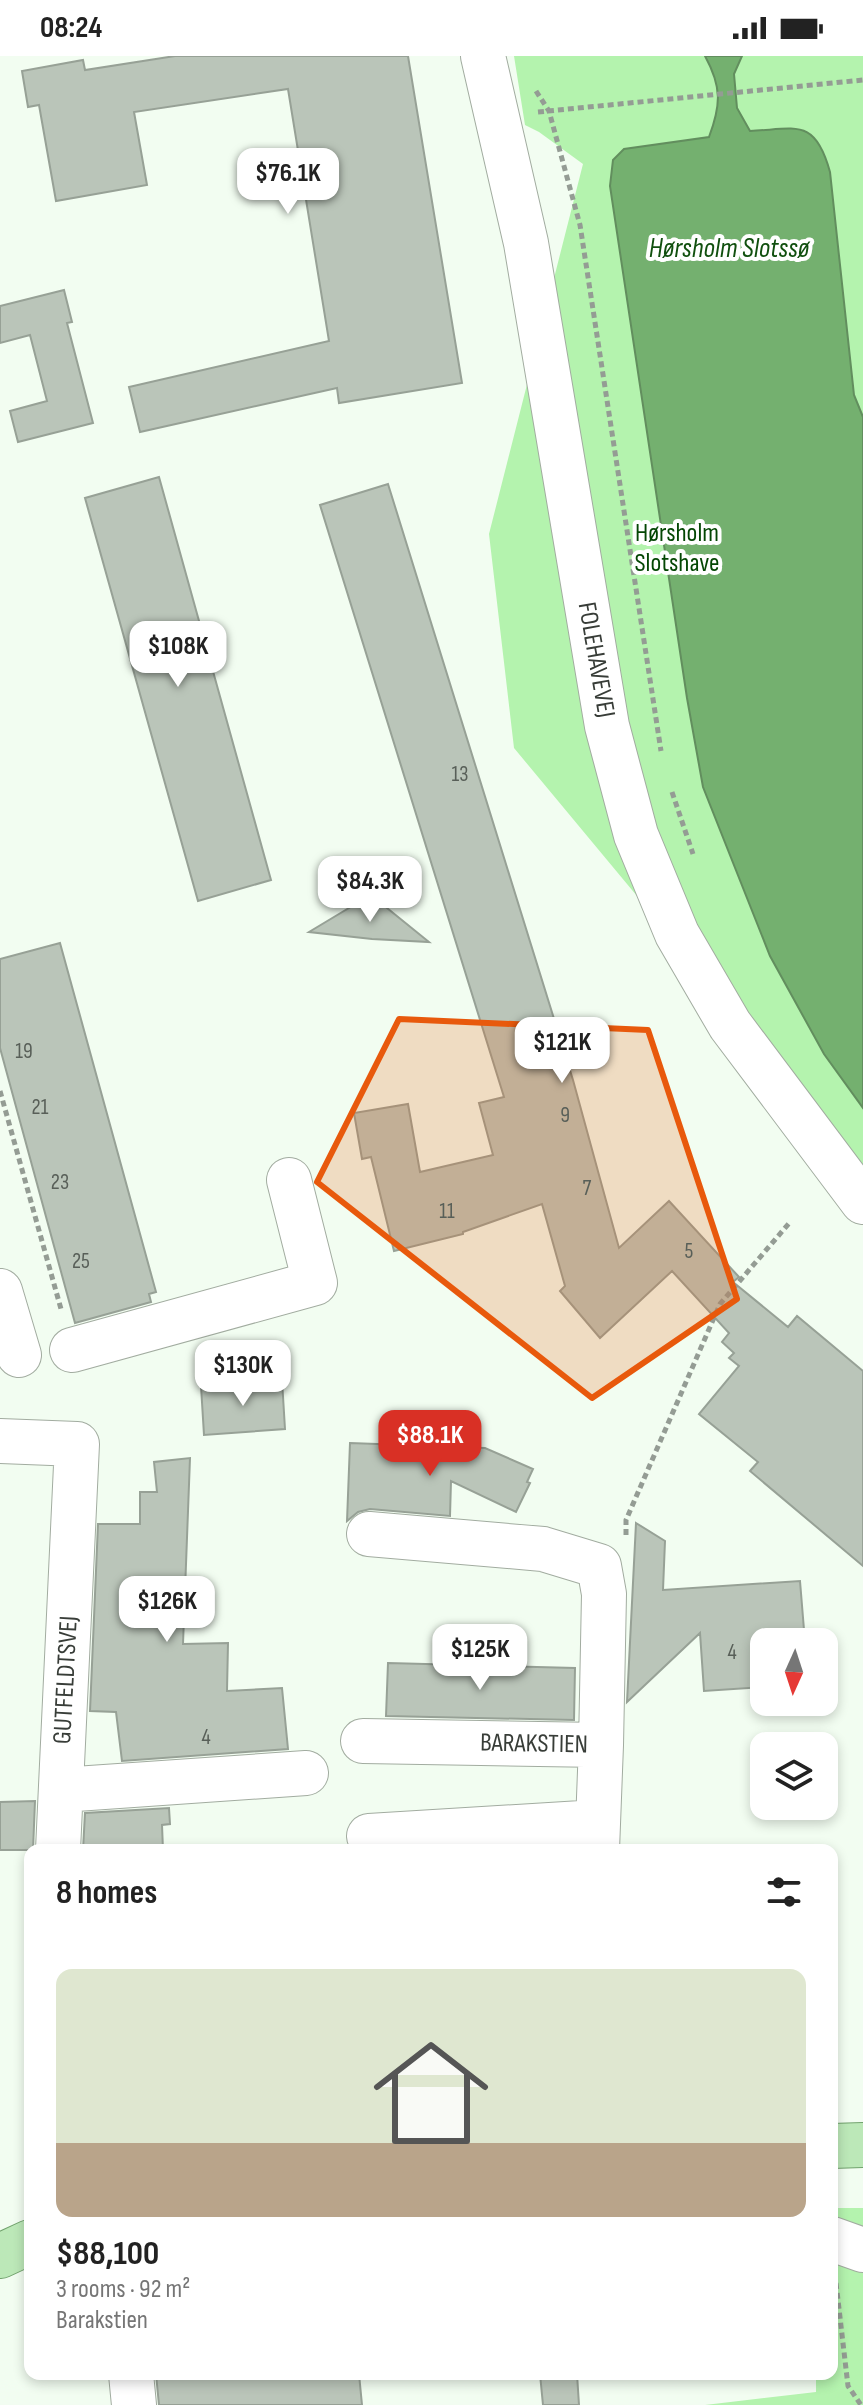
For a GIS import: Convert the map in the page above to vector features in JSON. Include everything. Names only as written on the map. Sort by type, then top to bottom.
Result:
[{"type":"main road","points":[[838,2146],[863,2145]]},
{"type":"main road","points":[[0,2256],[24,2245]]},
{"type":"street","name":"FOLEHAVEVEJ","points":[[483,56],[526,243],[607,726],[636,835],[677,934],[730,1025],[863,1202]]},
{"type":"street","points":[[72,1350],[315,1283],[289,1180]]},
{"type":"street","points":[[0,1291],[19,1355]]},
{"type":"street","name":"GUTFELDTSVEJ","points":[[0,1441],[77,1444],[58,1844]]},
{"type":"street","points":[[369,1534],[543,1549],[599,1566],[604,1594],[601,1745]]},
{"type":"street","name":"BARAKSTIEN","points":[[363,1741],[601,1745],[598,1836]]},
{"type":"street","points":[[61,1790],[306,1773]]},
{"type":"street","points":[[369,1836],[598,1836]]},
{"type":"street","points":[[132,2380],[134,2405]]},
{"type":"path","points":[[662,756],[580,225],[549,111],[863,80]]},
{"type":"path","points":[[669,785],[699,868]]},
{"type":"path","points":[[0,1091],[72,1350]]},
{"type":"path","points":[[626,1535],[626,1520],[720,1304],[791,1221]]},
{"type":"path","points":[[844,2256],[848,2386],[861,2405]]},
{"type":"highlighted area","points":[[399,1019],[648,1030],[737,1299],[592,1398],[317,1182]]},
{"type":"green space","name":"Hørsholm Slotshave","points":[[514,56],[863,56],[863,1168],[514,748],[489,534],[583,164],[525,125]]},
{"type":"green space","points":[[838,2208],[863,2208],[863,2405],[705,2405],[816,2392],[816,2380],[838,2380]]},
{"type":"water","name":"Hørsholm Slotssø","points":[[705,56],[742,56],[734,74],[737,108],[750,131],[792,129],[810,134],[818,142],[830,172],[854,395],[863,417],[863,1108],[824,1054],[770,956],[703,787],[610,186],[613,160],[624,149],[709,137],[718,96]]},
{"type":"building","points":[[175,56],[408,56],[462,383],[339,403],[337,388],[140,432],[129,387],[329,341],[288,89],[134,112],[147,185],[56,201],[39,105],[28,107],[22,71],[83,60],[85,70]]},
{"type":"building","points":[[64,290],[72,322],[67,323],[93,423],[18,442],[10,411],[47,401],[30,335],[0,343],[0,306]]},
{"type":"building","points":[[159,477],[271,880],[198,901],[85,498]]},
{"type":"building","points":[[388,484],[573,1080],[619,1248],[669,1201],[739,1277],[733,1282],[788,1327],[797,1316],[863,1371],[863,1566],[750,1471],[758,1462],[699,1414],[739,1366],[729,1358],[734,1353],[722,1342],[729,1333],[672,1271],[600,1338],[560,1291],[565,1286],[542,1204],[463,1234],[394,1251],[371,1157],[362,1159],[354,1113],[408,1104],[420,1172],[493,1155],[479,1103],[504,1097],[320,505]]},
{"type":"building","points":[[359,902],[382,904],[429,942],[309,932]]},
{"type":"building","points":[[60,943],[156,1292],[149,1294],[151,1302],[75,1323],[0,1048],[0,959]]},
{"type":"building","points":[[282,1380],[285,1429],[204,1435],[201,1386]]},
{"type":"building","points":[[350,1443],[485,1448],[533,1469],[516,1512],[451,1481],[450,1516],[370,1509],[358,1512],[347,1521]]},
{"type":"building","points":[[190,1458],[183,1644],[228,1643],[227,1691],[282,1688],[288,1749],[122,1761],[116,1712],[90,1711],[98,1524],[140,1524],[140,1492],[157,1492],[154,1462]]},
{"type":"building","points":[[636,1523],[665,1541],[663,1590],[800,1581],[804,1628],[750,1628],[750,1688],[704,1691],[700,1633],[627,1702]]},
{"type":"building","points":[[388,1663],[575,1668],[574,1720],[386,1716]]},
{"type":"building","points":[[35,1801],[33,1844],[24,1844],[24,1850],[0,1850],[0,1802]]},
{"type":"building","points":[[169,1808],[170,1824],[162,1825],[163,1844],[83,1844],[85,1813]]},
{"type":"building","points":[[157,2380],[360,2380],[362,2405],[159,2405]]},
{"type":"building","points":[[541,2380],[577,2380],[579,2405],[543,2405]]}]
